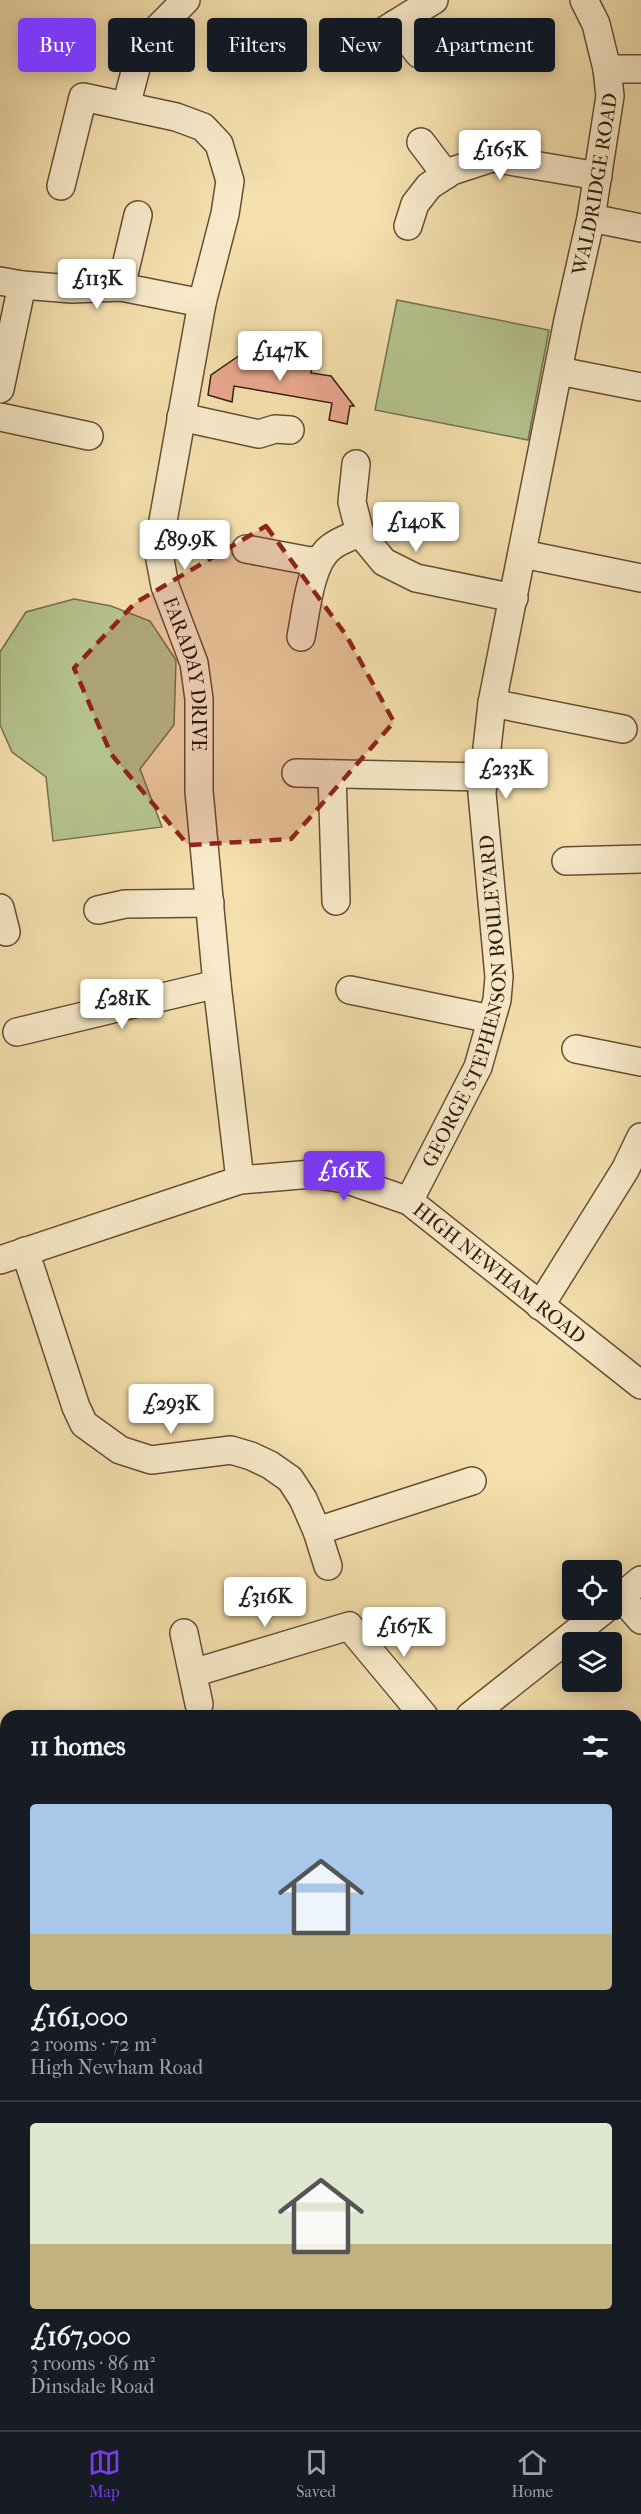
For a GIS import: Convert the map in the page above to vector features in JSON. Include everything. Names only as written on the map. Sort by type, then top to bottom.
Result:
[{"type":"street","points":[[126,106],[139,57],[153,33],[186,0]]},
{"type":"street","points":[[402,20],[434,0]]},
{"type":"street","name":"WALDRIDGE ROAD","points":[[559,370],[591,218],[610,96],[607,69],[596,24],[584,0]]},
{"type":"street","points":[[402,33],[414,48]]},
{"type":"street","points":[[607,69],[641,69]]},
{"type":"street","name":"FARADAY DRIVE","points":[[61,186],[83,97],[176,117],[203,127],[219,144],[230,181],[225,214],[202,303],[158,549],[165,585],[195,672],[199,699],[199,792],[217,984],[240,1180]]},
{"type":"street","points":[[421,142],[446,176]]},
{"type":"street","points":[[408,226],[415,204],[429,186],[446,176],[492,158],[598,176]]},
{"type":"street","points":[[122,287],[138,215]]},
{"type":"street","points":[[591,218],[641,228]]},
{"type":"street","points":[[0,389],[11,283],[72,289],[122,287],[202,303]]},
{"type":"street","points":[[559,370],[641,387]]},
{"type":"street","name":"GEORGE STEPHENSON BOULEVARD","points":[[409,1201],[478,1067],[496,1000],[499,976],[482,793],[483,777],[492,703],[559,370]]},
{"type":"street","points":[[0,417],[89,436]]},
{"type":"street","points":[[181,417],[259,434],[275,429],[290,430]]},
{"type":"street","points":[[356,464],[351,502],[360,533],[384,562],[416,578],[514,598]]},
{"type":"street","points":[[246,549],[310,561],[360,533]]},
{"type":"street","points":[[301,637],[314,573],[325,554]]},
{"type":"street","points":[[523,554],[641,578]]},
{"type":"street","points":[[492,703],[623,729]]},
{"type":"street","points":[[296,773],[483,777]]},
{"type":"street","points":[[332,774],[336,901]]},
{"type":"street","points":[[566,861],[641,859]]},
{"type":"street","points":[[98,910],[125,904],[210,903]]},
{"type":"street","points":[[17,1032],[217,984]]},
{"type":"street","points":[[350,990],[491,1019]]},
{"type":"street","points":[[576,1049],[641,1062]]},
{"type":"street","points":[[540,1306],[625,1170],[641,1137]]},
{"type":"street","name":"HIGH NEWHAM ROAD","points":[[12,1256],[240,1180],[312,1174],[345,1179],[409,1201],[641,1385]]},
{"type":"street","points":[[12,1256],[84,1424],[120,1450],[151,1460],[231,1450],[251,1455],[270,1465],[290,1479],[303,1499],[317,1531],[328,1566]]},
{"type":"street","points":[[317,1531],[472,1480]]},
{"type":"street","points":[[622,1599],[641,1620]]},
{"type":"street","points":[[478,1710],[591,1620]]},
{"type":"street","points":[[193,1673],[350,1626],[419,1710]]},
{"type":"street","points":[[184,1634],[199,1704]]},
{"type":"highlighted area","points":[[266,526],[346,635],[394,722],[291,839],[188,845],[111,754],[74,668],[135,603]]},
{"type":"green space","points":[[397,300],[549,330],[528,440],[375,410]]},
{"type":"green space","points":[[74,599],[111,606],[150,621],[176,660],[174,725],[140,769],[162,827],[53,841],[46,777],[12,752],[0,725],[0,652],[26,612]]},
{"type":"building","points":[[243,353],[313,364],[311,373],[331,376],[354,406],[350,406],[347,424],[329,420],[332,403],[234,386],[232,402],[208,395],[211,375]]}]
